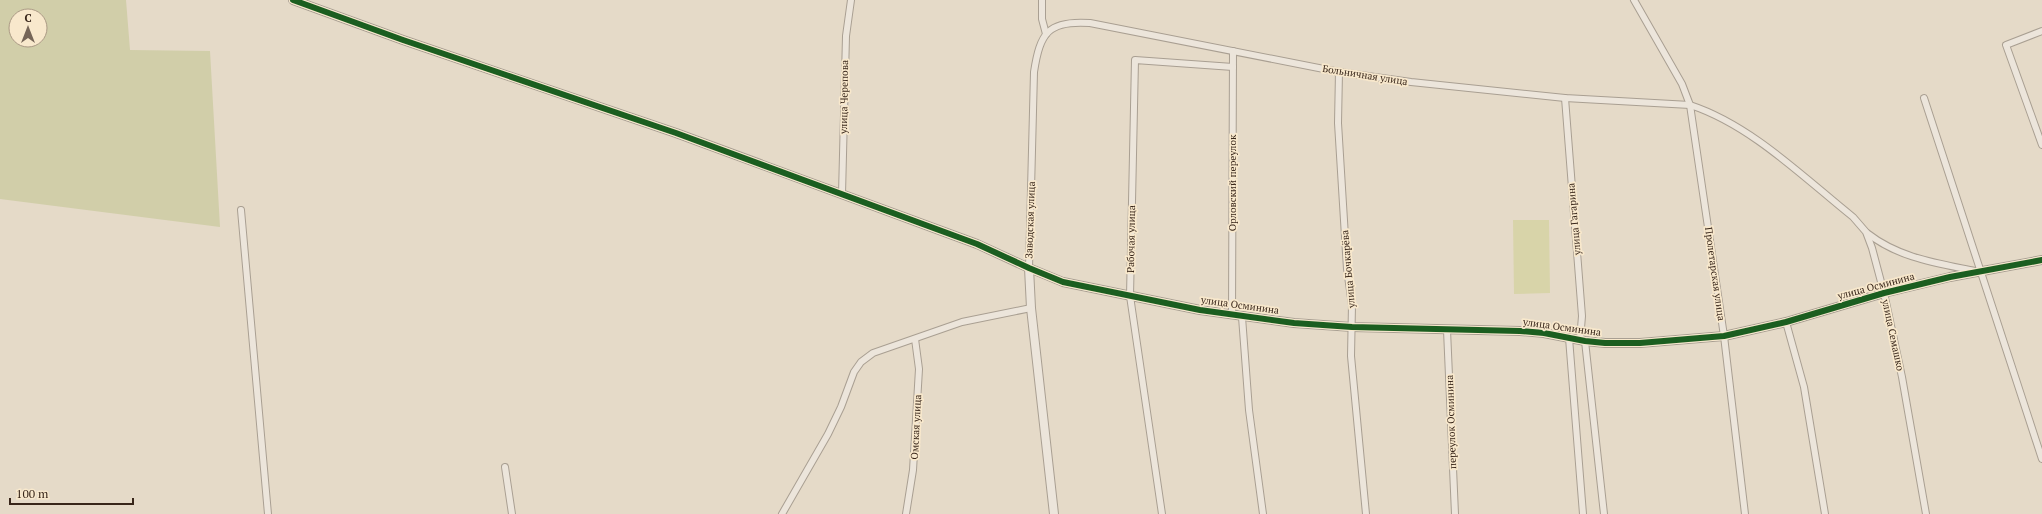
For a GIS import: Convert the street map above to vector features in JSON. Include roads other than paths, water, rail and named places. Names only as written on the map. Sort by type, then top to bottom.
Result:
[{"type":"street","name":"улица Осминина","points":[[293,0],[403,40],[676,133],[977,244],[1063,282],[1232,316],[1352,327],[1520,331],[1544,333],[1583,341],[1640,343],[1724,336],[1786,322],[1884,293],[1978,271],[2042,260]]},
{"type":"street","name":"улица Черепова","points":[[842,194],[846,36],[851,0]]},
{"type":"street","points":[[1042,0],[1042,19],[1046,34]]},
{"type":"street","name":"Пролетарская улица","points":[[1634,0],[1682,84],[1690,105],[1724,336],[1744,514]]},
{"type":"street","name":"Больничная улица","points":[[1046,34],[1058,25],[1072,22],[1090,23],[1339,72],[1411,82],[1564,98],[1690,105]]},
{"type":"street","points":[[2042,30],[2006,45],[2042,145]]},
{"type":"street","name":"Заводская улица","points":[[1046,34],[1040,42],[1034,72],[1029,268],[1031,308],[1054,514]]},
{"type":"street","name":"Орловский переулок","points":[[1232,316],[1233,51]]},
{"type":"street","name":"Рабочая улица","points":[[1162,514],[1130,296],[1135,60],[1233,67]]},
{"type":"street","name":"улица Бочкарёва","points":[[1339,72],[1338,123],[1352,327],[1352,383],[1366,514]]},
{"type":"street","name":"улица Гагарина","points":[[1564,98],[1583,341],[1604,514]]},
{"type":"street","points":[[1924,98],[1978,271],[2042,459]]},
{"type":"street","name":"улица Семашко","points":[[1690,105],[1706,110],[1736,125],[1853,217],[1866,232],[1872,248],[1884,293],[1902,377],[1926,514]]},
{"type":"street","points":[[242,210],[268,514]]},
{"type":"street","points":[[1866,232],[1895,251],[1920,260],[1978,271]]},
{"type":"street","points":[[782,514],[828,434],[841,407],[852,377],[861,362],[873,353],[962,322],[1031,308]]},
{"type":"street","points":[[1242,317],[1249,410],[1263,514]]},
{"type":"street","points":[[1786,322],[1804,386],[1825,514]]},
{"type":"street","name":"переулок Осминина","points":[[1447,330],[1455,514]]},
{"type":"street","points":[[1569,338],[1583,514]]},
{"type":"street","name":"Омская улица","points":[[906,514],[913,470],[919,369],[915,339]]},
{"type":"street","points":[[505,467],[512,514]]}]
